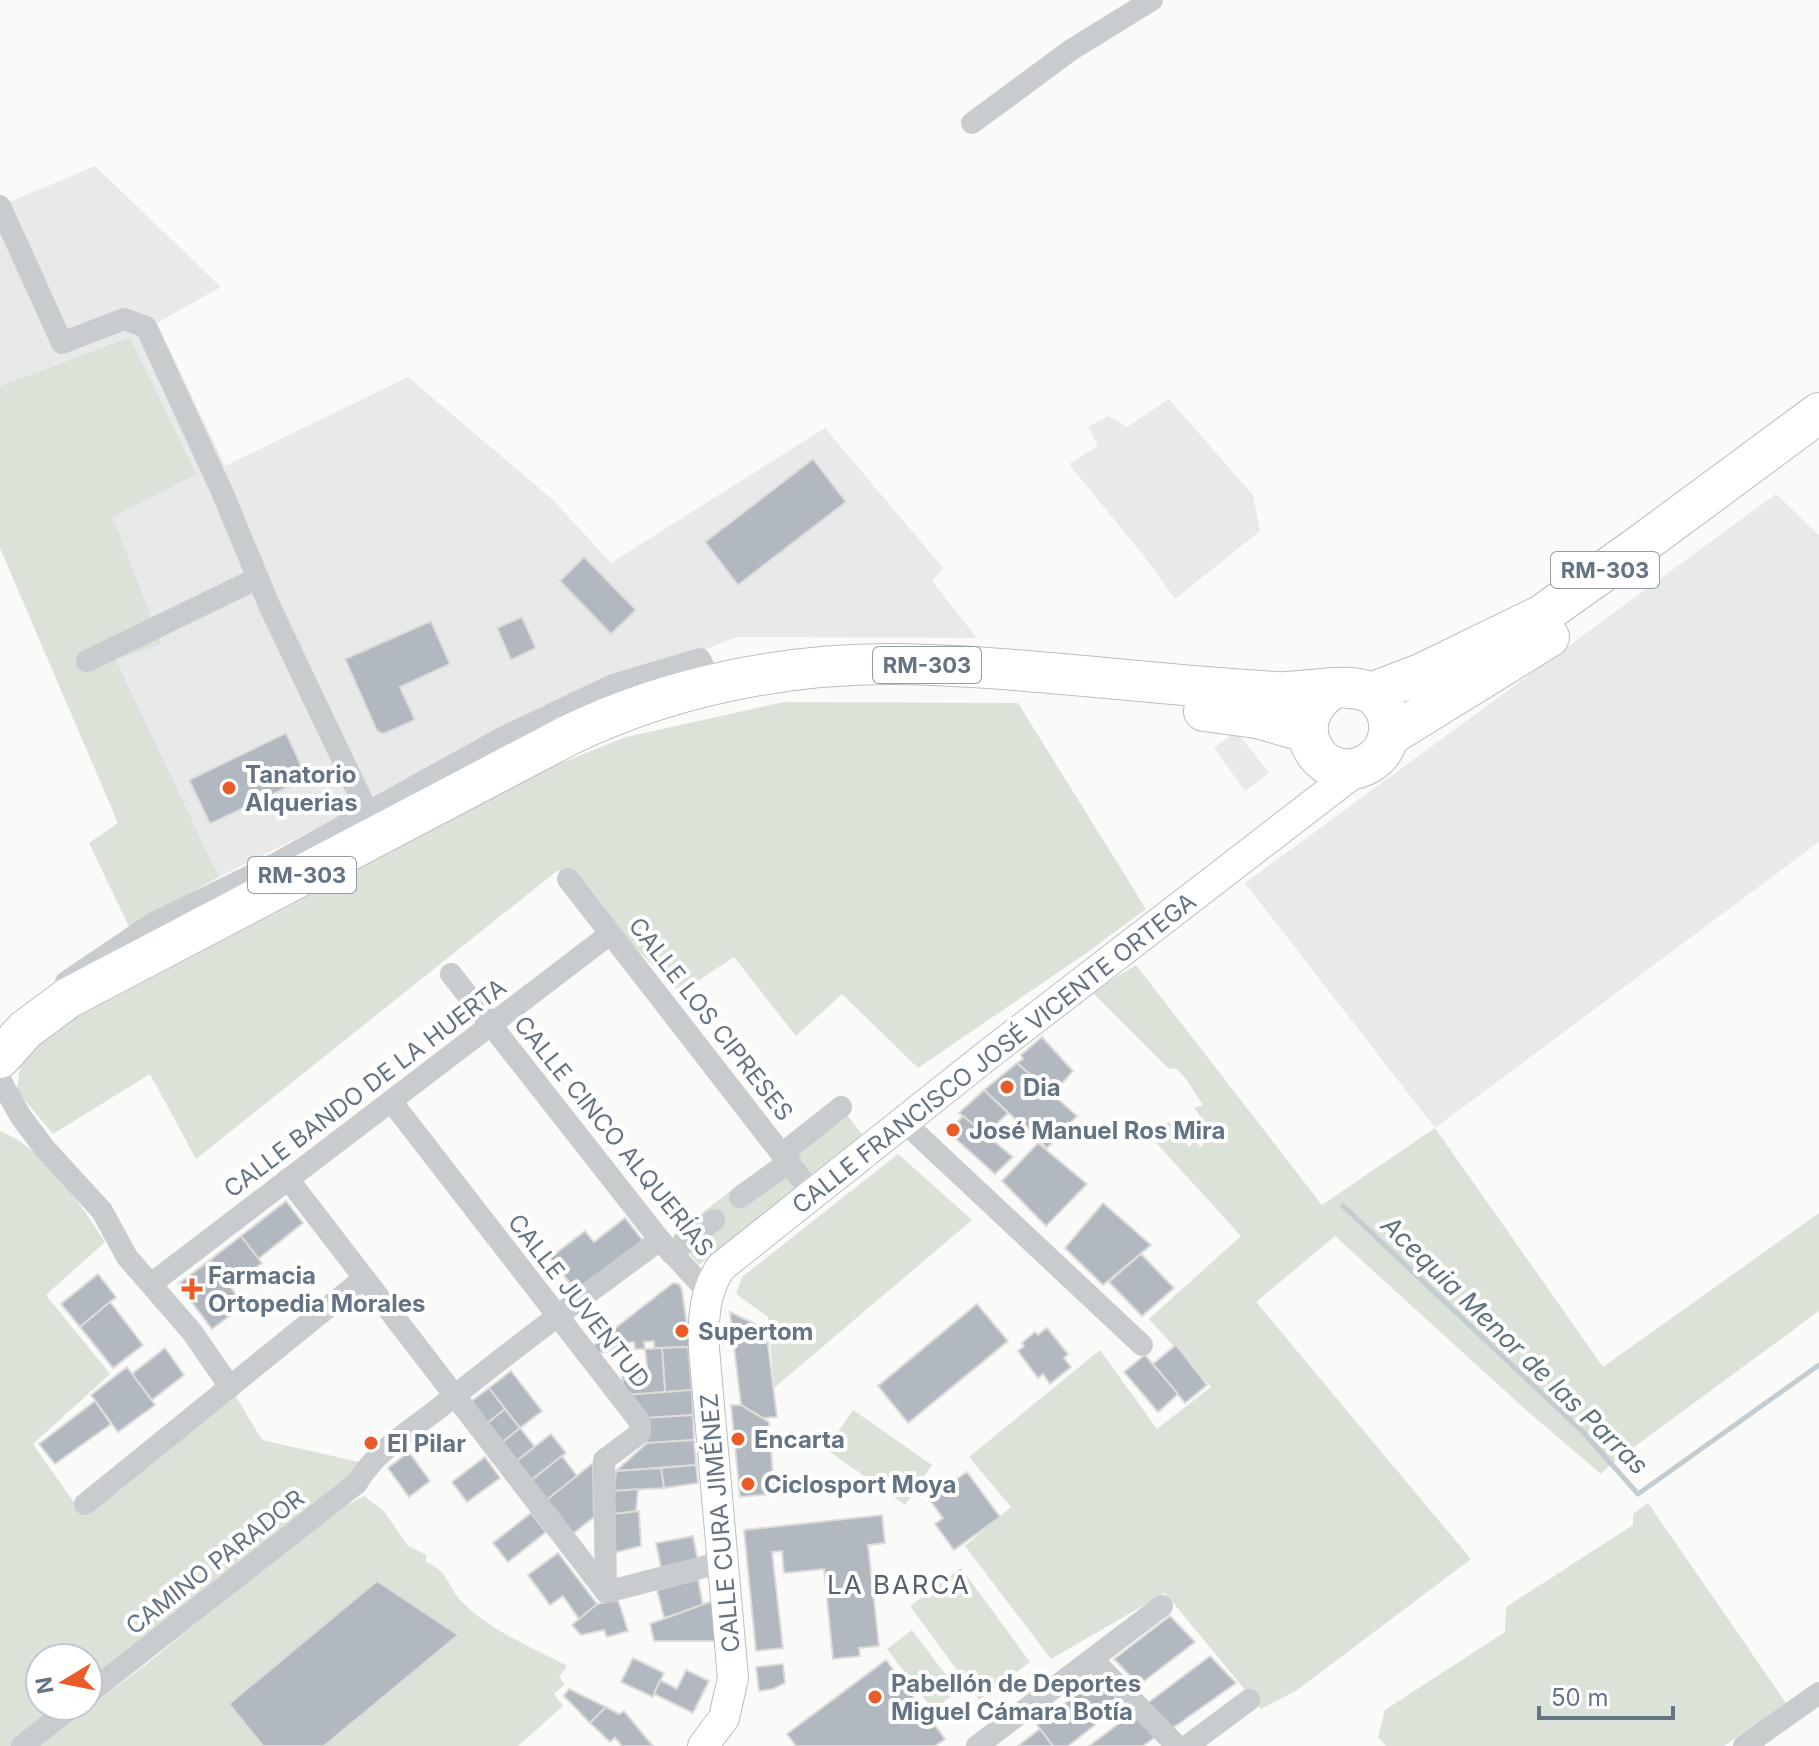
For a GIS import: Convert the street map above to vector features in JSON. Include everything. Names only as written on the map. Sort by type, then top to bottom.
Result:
[{"type":"highway","name":"RM-303","points":[[0,1058],[25,1030],[68,998],[597,721],[626,710],[712,685],[792,672],[894,664],[1013,670],[1278,692],[1351,686],[1371,693],[1421,674],[1542,615],[1819,413]]},
{"type":"highway","name":"RM-303","points":[[537,752],[592,733],[675,711],[769,694],[834,687],[933,688],[1177,707],[1257,718],[1313,744],[1339,768],[1361,767],[1379,755],[1389,736],[1560,630],[1623,587],[1819,434]]},
{"type":"highway","points":[[1313,744],[1312,707],[1331,690]]},
{"type":"highway","points":[[1371,693],[1387,711],[1389,736]]},
{"type":"highway","name":"RM-303","points":[[14,1014],[68,998]]},
{"type":"street","points":[[972,123],[1071,50],[1152,0]]},
{"type":"street","points":[[0,206],[62,343],[124,319],[146,327],[367,811]]},
{"type":"street","points":[[87,661],[258,578]]},
{"type":"street","points":[[14,1014],[152,924],[275,864],[500,739],[613,685],[700,659],[712,685]]},
{"type":"street","points":[[1291,823],[1317,785],[1313,744]]},
{"type":"street","name":"CALLE FRANCISCO JOSÉ VICENTE ORTEGA","points":[[708,1292],[712,1279],[730,1258],[1361,767]]},
{"type":"street","name":"CALLE LOS CIPRESES","points":[[568,879],[812,1193]]},
{"type":"street","name":"CALLE BANDO DE LA HUERTA","points":[[151,1284],[610,934]]},
{"type":"street","name":"CALLE CINCO ALQUERÍAS","points":[[451,974],[665,1247],[708,1292]]},
{"type":"street","points":[[0,1080],[21,1117],[46,1150],[102,1211],[127,1257],[192,1332],[230,1387]]},
{"type":"street","name":"CALLE JUVENTUD","points":[[391,1101],[640,1422],[640,1433],[604,1460],[606,1592]]},
{"type":"street","points":[[740,1197],[841,1107]]},
{"type":"street","points":[[0,1116],[46,1150]]},
{"type":"street","points":[[903,1121],[1142,1345]]},
{"type":"street","points":[[288,1179],[606,1592],[723,1562]]},
{"type":"street","name":"CAMINO PARADOR","points":[[104,1681],[357,1483],[368,1464],[558,1314],[714,1220]]},
{"type":"street","points":[[85,1504],[363,1279]]},
{"type":"street","name":"CALLE CURA JIMÉNEZ","points":[[708,1292],[703,1323],[704,1349],[733,1678],[724,1718],[711,1744]]},
{"type":"street","points":[[977,1746],[1162,1606]]},
{"type":"street","points":[[1092,1659],[1177,1746]]},
{"type":"street","points":[[1744,1746],[1819,1693]]},
{"type":"street","points":[[1187,1746],[1249,1700]]},
{"type":"street","points":[[22,1746],[53,1722]]},
{"type":"shaded area","points":[[95,166],[221,287],[157,323],[225,466],[408,377],[553,500],[611,563],[825,428],[943,568],[932,581],[977,638],[737,637],[613,685],[219,877],[116,658],[162,643],[113,517],[195,473],[130,337],[0,386],[0,206]]},
{"type":"shaded area","points":[[130,337],[196,474],[113,517],[162,644],[116,659],[219,877],[129,927],[89,843],[118,823],[0,548],[0,386]]},
{"type":"shaded area","points":[[1169,399],[1253,495],[1260,531],[1175,599],[1069,464],[1098,446],[1088,427],[1109,416],[1127,427]]},
{"type":"shaded area","points":[[1776,494],[1819,535],[1819,842],[1435,1128],[1245,883]]},
{"type":"shaded area","points":[[784,702],[1018,703],[1146,909],[918,1068],[842,994],[796,1036],[734,957],[680,993],[558,870],[196,1159],[150,1074],[53,1134],[17,1091],[22,1051],[48,1029],[506,785],[626,737]]},
{"type":"shaded area","points":[[1236,731],[1269,773],[1245,791],[1214,748]]},
{"type":"shaded area","points":[[1136,965],[1322,1205],[1435,1128],[1603,1367],[1819,1213],[1819,1311],[1601,1474],[1335,1236],[1256,1302],[1471,1559],[1297,1690],[1261,1709],[1165,1593],[1051,1659],[965,1546],[1011,1507],[969,1457],[1100,1350],[1157,1429],[1211,1387],[1149,1319],[1241,1236],[1149,1135],[1169,1122],[1189,1147],[1195,1141],[1201,1147],[1212,1133],[1194,1108],[1203,1105],[1176,1068],[1169,1069],[1092,992]]},
{"type":"shaded area","points":[[841,1107],[863,1136],[699,1265],[673,1235]]},
{"type":"shaded area","points":[[0,1131],[32,1150],[46,1163],[105,1242],[46,1295],[110,1374],[33,1444],[80,1511],[230,1387],[262,1440],[368,1464],[104,1681],[104,1642],[24,1642],[24,1722],[53,1722],[22,1746],[0,1746]]},
{"type":"shaded area","points":[[898,1154],[972,1220],[774,1388],[768,1317],[736,1294],[742,1277]]},
{"type":"shaded area","points":[[853,1410],[932,1465],[905,1505],[826,1449]]},
{"type":"shaded area","points":[[364,1496],[383,1510],[407,1545],[426,1555],[426,1562],[440,1570],[458,1597],[474,1613],[513,1638],[567,1666],[559,1677],[565,1684],[554,1694],[563,1706],[518,1746],[37,1746],[69,1722],[104,1722],[104,1696],[334,1512]]},
{"type":"shaded area","points":[[1648,1503],[1786,1703],[1724,1746],[1386,1746],[1378,1737],[1385,1710],[1505,1632],[1506,1607],[1633,1525],[1633,1514]]},
{"type":"shaded area","points":[[961,1568],[1030,1662],[979,1700],[910,1606]]},
{"type":"shaded area","points":[[912,1630],[958,1691],[933,1710],[887,1649]]},
{"type":"building","points":[[813,459],[846,502],[738,585],[705,542]]},
{"type":"building","points":[[584,557],[636,610],[611,634],[560,581]]},
{"type":"building","points":[[522,617],[536,648],[511,660],[497,628]]},
{"type":"building","points":[[431,621],[450,664],[400,687],[415,720],[383,734],[377,731],[345,659]]},
{"type":"building","points":[[286,733],[307,778],[210,824],[189,780]]},
{"type":"building","points":[[1042,1037],[1073,1071],[1053,1094],[1017,1063],[1023,1059],[1021,1055]]},
{"type":"building","points":[[1017,1063],[1077,1116],[1047,1148],[984,1090]]},
{"type":"building","points":[[984,1090],[1008,1113],[986,1134],[959,1113]]},
{"type":"building","points":[[963,1116],[1013,1157],[995,1174],[948,1132]]},
{"type":"building","points":[[1038,1143],[1087,1184],[1046,1226],[1002,1181]]},
{"type":"building","points":[[286,1201],[303,1223],[258,1259],[241,1236]]},
{"type":"building","points":[[1103,1203],[1151,1245],[1103,1285],[1065,1248]]},
{"type":"building","points":[[625,1218],[643,1241],[577,1292],[550,1258],[585,1231],[594,1242]]},
{"type":"building","points":[[241,1236],[262,1263],[230,1287],[210,1260]]},
{"type":"building","points":[[1141,1254],[1174,1288],[1142,1316],[1109,1282]]},
{"type":"building","points":[[210,1260],[244,1305],[212,1329],[178,1284]]},
{"type":"building","points":[[98,1274],[116,1297],[80,1327],[61,1304]]},
{"type":"building","points":[[673,1283],[679,1284],[682,1290],[690,1347],[654,1348],[654,1341],[644,1342],[645,1349],[635,1349],[634,1342],[625,1343],[626,1351],[593,1353],[591,1347]]},
{"type":"building","points":[[110,1302],[143,1345],[113,1368],[80,1327]]},
{"type":"building","points":[[977,1304],[1008,1341],[908,1423],[878,1386]]},
{"type":"building","points":[[730,1312],[766,1329],[777,1417],[763,1418],[741,1405]]},
{"type":"building","points":[[1047,1328],[1068,1354],[1064,1358],[1071,1367],[1050,1384],[1043,1374],[1038,1378],[1018,1351],[1035,1332],[1038,1335]]},
{"type":"building","points":[[1176,1345],[1207,1385],[1185,1403],[1153,1364]]},
{"type":"building","points":[[688,1347],[692,1390],[665,1392],[662,1348]]},
{"type":"building","points":[[165,1348],[184,1375],[152,1400],[132,1374]]},
{"type":"building","points":[[662,1348],[665,1392],[625,1395],[622,1377],[648,1375],[645,1349]]},
{"type":"building","points":[[1145,1355],[1178,1394],[1158,1412],[1124,1372]]},
{"type":"building","points":[[127,1367],[155,1405],[118,1432],[91,1395]]},
{"type":"building","points":[[511,1371],[542,1411],[520,1428],[489,1388]]},
{"type":"building","points":[[489,1388],[505,1409],[485,1425],[468,1404]]},
{"type":"building","points":[[692,1390],[693,1415],[646,1418],[625,1395]]},
{"type":"building","points":[[95,1401],[111,1424],[55,1464],[39,1444]]},
{"type":"building","points":[[731,1405],[741,1405],[769,1422],[773,1476],[782,1474],[784,1493],[740,1497]]},
{"type":"building","points":[[505,1409],[520,1428],[500,1444],[485,1425]]},
{"type":"building","points":[[693,1415],[694,1440],[647,1443],[646,1418]]},
{"type":"building","points":[[520,1428],[535,1447],[514,1463],[500,1444]]},
{"type":"building","points":[[551,1434],[566,1453],[529,1482],[514,1463]]},
{"type":"building","points":[[694,1440],[696,1465],[616,1471],[647,1443]]},
{"type":"building","points":[[409,1452],[430,1481],[409,1497],[388,1468]]},
{"type":"building","points":[[562,1456],[577,1476],[544,1502],[529,1482]]},
{"type":"building","points":[[485,1457],[500,1478],[467,1502],[452,1482]]},
{"type":"building","points":[[593,1463],[594,1517],[570,1536],[544,1502]]},
{"type":"building","points":[[696,1465],[698,1483],[664,1488],[661,1468]]},
{"type":"building","points":[[661,1468],[664,1488],[614,1491],[616,1471]]},
{"type":"building","points":[[967,1472],[1000,1517],[954,1550],[935,1524],[943,1518],[929,1499]]},
{"type":"building","points":[[638,1489],[636,1511],[614,1514],[614,1491]]},
{"type":"building","points":[[639,1511],[641,1546],[613,1553],[614,1514]]},
{"type":"building","points":[[531,1513],[546,1532],[508,1562],[493,1543]]},
{"type":"building","points":[[882,1515],[885,1543],[868,1545],[879,1646],[859,1648],[860,1656],[833,1659],[824,1569],[784,1573],[782,1551],[772,1552],[783,1648],[756,1651],[744,1530]]},
{"type":"building","points":[[693,1536],[698,1561],[661,1568],[656,1543]]},
{"type":"building","points":[[558,1553],[597,1604],[579,1619],[563,1596],[550,1605],[528,1575]]},
{"type":"building","points":[[698,1579],[703,1606],[664,1618],[657,1590]]},
{"type":"building","points":[[377,1581],[458,1635],[324,1746],[263,1746],[229,1704]]},
{"type":"building","points":[[618,1600],[628,1631],[607,1637],[604,1630],[581,1635],[572,1625],[597,1604]]},
{"type":"building","points":[[715,1600],[718,1641],[654,1641],[650,1624]]},
{"type":"building","points":[[1170,1616],[1195,1642],[1139,1685],[1114,1659]]},
{"type":"building","points":[[1210,1656],[1236,1683],[1170,1730],[1145,1705]]},
{"type":"building","points":[[633,1658],[664,1673],[653,1697],[621,1682]]},
{"type":"building","name":"Pabellón de Deportes Miguel Cámara Botía","points":[[886,1660],[945,1739],[935,1746],[796,1746],[787,1734]]},
{"type":"building","points":[[783,1664],[785,1683],[759,1691],[756,1667]]},
{"type":"building","points":[[686,1670],[709,1681],[693,1713],[654,1694],[660,1680],[677,1689]]},
{"type":"building","points":[[1098,1678],[1123,1703],[1068,1746],[1053,1746],[1037,1725]]},
{"type":"building","points":[[569,1689],[606,1707],[590,1723],[564,1696]]},
{"type":"building","points":[[606,1707],[619,1714],[624,1711],[653,1746],[622,1746],[615,1738],[610,1742],[590,1723]]},
{"type":"building","points":[[1133,1713],[1157,1736],[1143,1746],[1089,1746]]},
{"type":"building","points":[[1040,1729],[1053,1746],[1018,1746]]},
{"type":"waterway","name":"Acequia Menor de las Parras","points":[[1343,1206],[1583,1432],[1638,1494],[1819,1365]]},
{"type":"place","name":"Tanatorio Alquerias","points":[[229,788]]},
{"type":"place","name":"Dia","points":[[1007,1087]]},
{"type":"place","name":"José Manuel Ros Mira","points":[[953,1130]]},
{"type":"place","name":"Farmacia Ortopedia Morales","points":[[192,1289]]},
{"type":"place","name":"Supertom","points":[[682,1331]]},
{"type":"place","name":"Encarta","points":[[738,1439]]},
{"type":"place","name":"El Pilar","points":[[371,1443]]},
{"type":"place","name":"Ciclosport Moya","points":[[748,1484]]},
{"type":"place","name":"Pabellón de Deportes Miguel Cámara Botía","points":[[875,1697]]},
{"type":"district","name":"LA BARCA","points":[[899,1584]]}]
